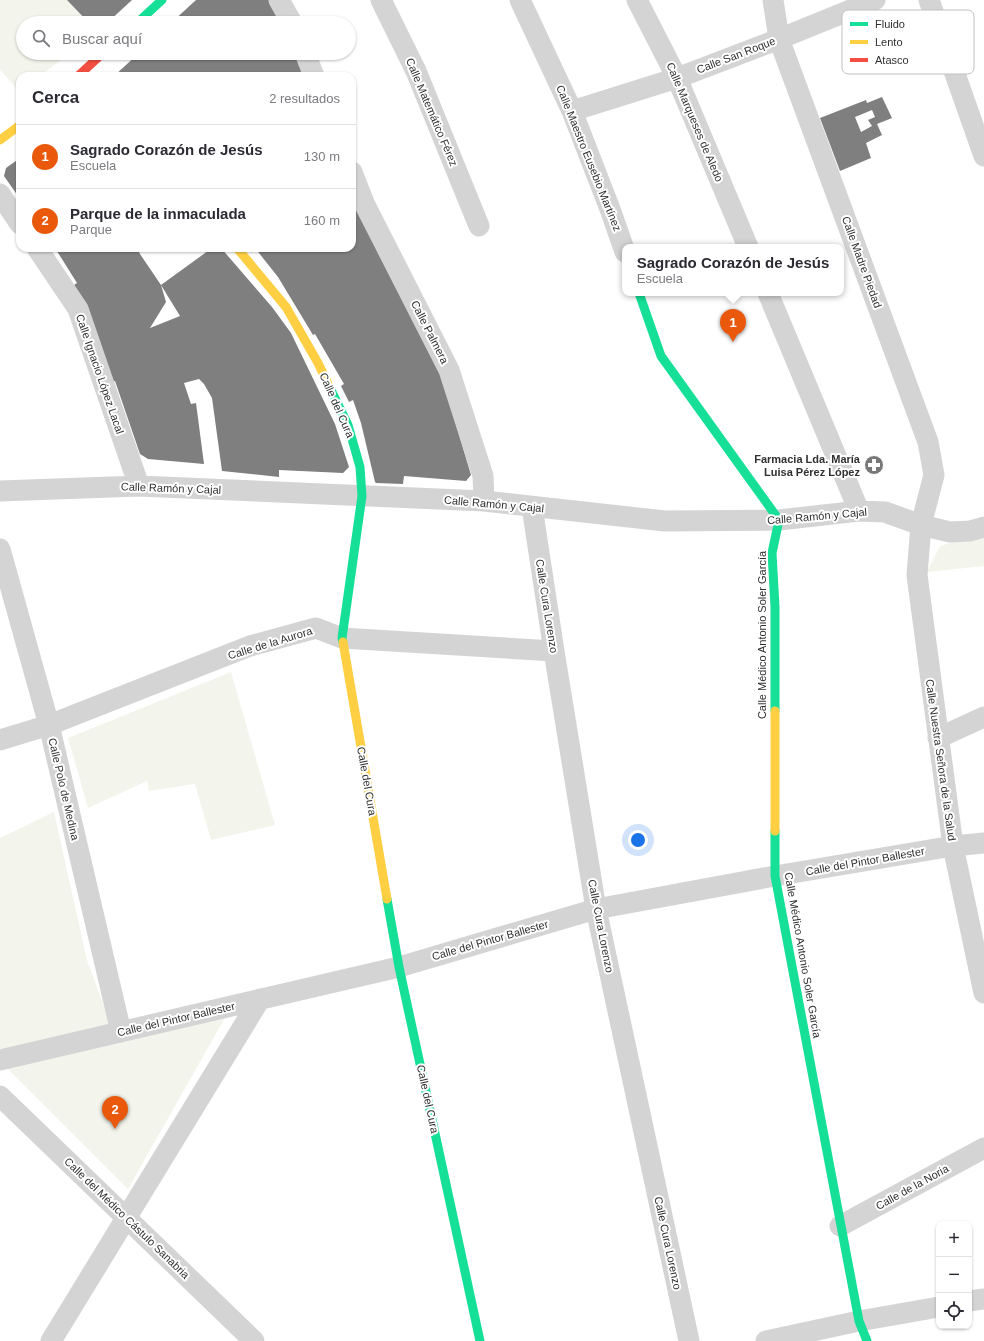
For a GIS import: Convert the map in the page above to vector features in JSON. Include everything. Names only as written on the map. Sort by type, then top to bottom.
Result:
[{"type":"street","points":[[144,16],[162,0]]},
{"type":"street","points":[[279,0],[288,16]]},
{"type":"street","name":"Calle Matemático Férez","points":[[381,0],[416,71],[480,226]]},
{"type":"street","name":"Calle Maestro Eusebio Martínez","points":[[520,0],[572,111],[622,244]]},
{"type":"street","name":"Calle Marqueses de Aledo","points":[[637,0],[677,78],[747,244]]},
{"type":"street","name":"Calle Madre Piedad","points":[[773,0],[779,39],[928,442],[934,475],[921,525]]},
{"type":"street","name":"Calle San Roque","points":[[850,10],[875,0]]},
{"type":"street","points":[[929,0],[933,10]]},
{"type":"street","name":"Calle San Roque","points":[[572,111],[677,78],[842,13]]},
{"type":"street","points":[[85,72],[96,60]]},
{"type":"street","points":[[308,60],[312,72]]},
{"type":"street","points":[[955,74],[984,156]]},
{"type":"street","points":[[0,140],[16,128]]},
{"type":"street","name":"Calle Palmera","points":[[356,181],[366,205],[448,370],[483,476],[484,501]]},
{"type":"street","points":[[0,194],[16,218]]},
{"type":"street","name":"Calle Ignacio López Lacal","points":[[40,252],[78,309],[138,486]]},
{"type":"street","name":"Calle del Cura","points":[[240,252],[286,308],[318,363],[348,425],[360,467],[362,496],[342,638],[399,967],[480,1341]]},
{"type":"street","points":[[640,296],[661,356],[779,520]]},
{"type":"street","points":[[769,296],[859,511]]},
{"type":"street","name":"Calle Ramón y Cajal","points":[[0,491],[138,486],[484,501],[665,521],[779,520],[859,511],[885,512],[921,525],[950,532],[970,531],[984,527]]},
{"type":"street","name":"Calle Cura Lorenzo","points":[[532,507],[596,909],[689,1341]]},
{"type":"street","name":"Calle Médico Antonio Soler García","points":[[779,520],[772,554],[775,607],[775,876],[858,1321],[867,1341]]},
{"type":"street","name":"Calle Nuestra Señora de la Salud","points":[[921,525],[916,575],[953,846],[984,993]]},
{"type":"street","name":"Calle Polo de Medina","points":[[0,549],[49,724],[121,1032]]},
{"type":"street","name":"Calle de la Aurora","points":[[0,740],[49,724],[250,646],[316,628],[342,638],[554,651]]},
{"type":"street","points":[[938,738],[984,717]]},
{"type":"street","name":"Calle del Pintor Ballester","points":[[0,1060],[399,967],[596,909],[775,876],[953,846],[984,843]]},
{"type":"street","points":[[51,1341],[260,999]]},
{"type":"street","name":"Calle del Médico Cástulo Sanabria","points":[[0,1096],[254,1341]]},
{"type":"street","name":"Calle de la Noria","points":[[840,1226],[984,1148]]},
{"type":"street","points":[[972,1301],[984,1299]]},
{"type":"street","points":[[766,1341],[858,1321],[936,1308]]},
{"type":"shaded area","points":[[0,0],[67,0],[82,16],[16,16],[16,60],[61,60],[45,72],[16,72],[16,88],[0,70]]},
{"type":"shaded area","points":[[984,533],[984,566],[927,572],[940,546]]},
{"type":"shaded area","points":[[231,672],[275,825],[211,840],[195,784],[149,791],[147,781],[88,808],[68,738]]},
{"type":"shaded area","points":[[54,812],[87,960],[114,1033],[0,1060],[0,838]]},
{"type":"shaded area","points":[[226,1016],[128,1189],[7,1068]]},
{"type":"building","points":[[67,0],[132,0],[115,16],[82,16]]},
{"type":"building","points":[[196,0],[269,0],[278,16],[179,16]]},
{"type":"building","points":[[131,60],[299,60],[303,72],[118,72]]},
{"type":"building","points":[[882,97],[892,118],[877,124],[882,135],[866,143],[871,158],[840,171],[820,118],[866,100],[867,103]],"holes":[[[872,110],[875,117],[868,120],[872,126],[861,132],[855,117]]]},
{"type":"building","points":[[16,161],[16,193],[4,176],[6,168]]},
{"type":"building","points":[[356,209],[442,377],[471,475],[466,481],[404,476],[403,484],[375,482],[361,423],[353,400],[349,402],[341,386],[344,384],[315,334],[313,335],[278,277],[258,252],[356,252]]},
{"type":"building","points":[[58,252],[139,252],[161,285],[206,252],[224,252],[272,307],[291,333],[335,424],[349,467],[343,473],[279,470],[279,477],[222,471],[212,398],[204,384],[199,379],[184,383],[191,404],[196,403],[204,464],[148,459],[140,454],[115,381],[112,382],[74,285],[77,283]],"holes":[[[161,285],[180,316],[150,328],[166,302]]]},
{"type":"traffic: fast","points":[[145,16],[162,0]]},
{"type":"traffic: fast","points":[[640,296],[661,356],[779,520],[772,553],[775,607],[775,711]]},
{"type":"traffic: fast","points":[[330,388],[348,425],[360,467],[362,496],[342,638],[343,642]]},
{"type":"traffic: fast","points":[[775,831],[775,876],[859,1321],[867,1341]]},
{"type":"traffic: fast","points":[[387,899],[399,967],[480,1341]]},
{"type":"traffic: slow","points":[[0,140],[16,128]]},
{"type":"traffic: slow","points":[[240,252],[286,307],[318,363],[330,388]]},
{"type":"traffic: slow","points":[[343,642],[387,899]]},
{"type":"traffic: slow","points":[[775,711],[775,831]]},
{"type":"traffic: jam","points":[[82,72],[95,60]]},
{"type":"place","name":"Sagrado Corazón de Jesús","points":[[733,342]]},
{"type":"place","name":"Farmacia Lda. María Luisa Pérez López","points":[[874,465]]},
{"type":"place","name":"Parque de la inmaculada","points":[[115,1129]]}]
